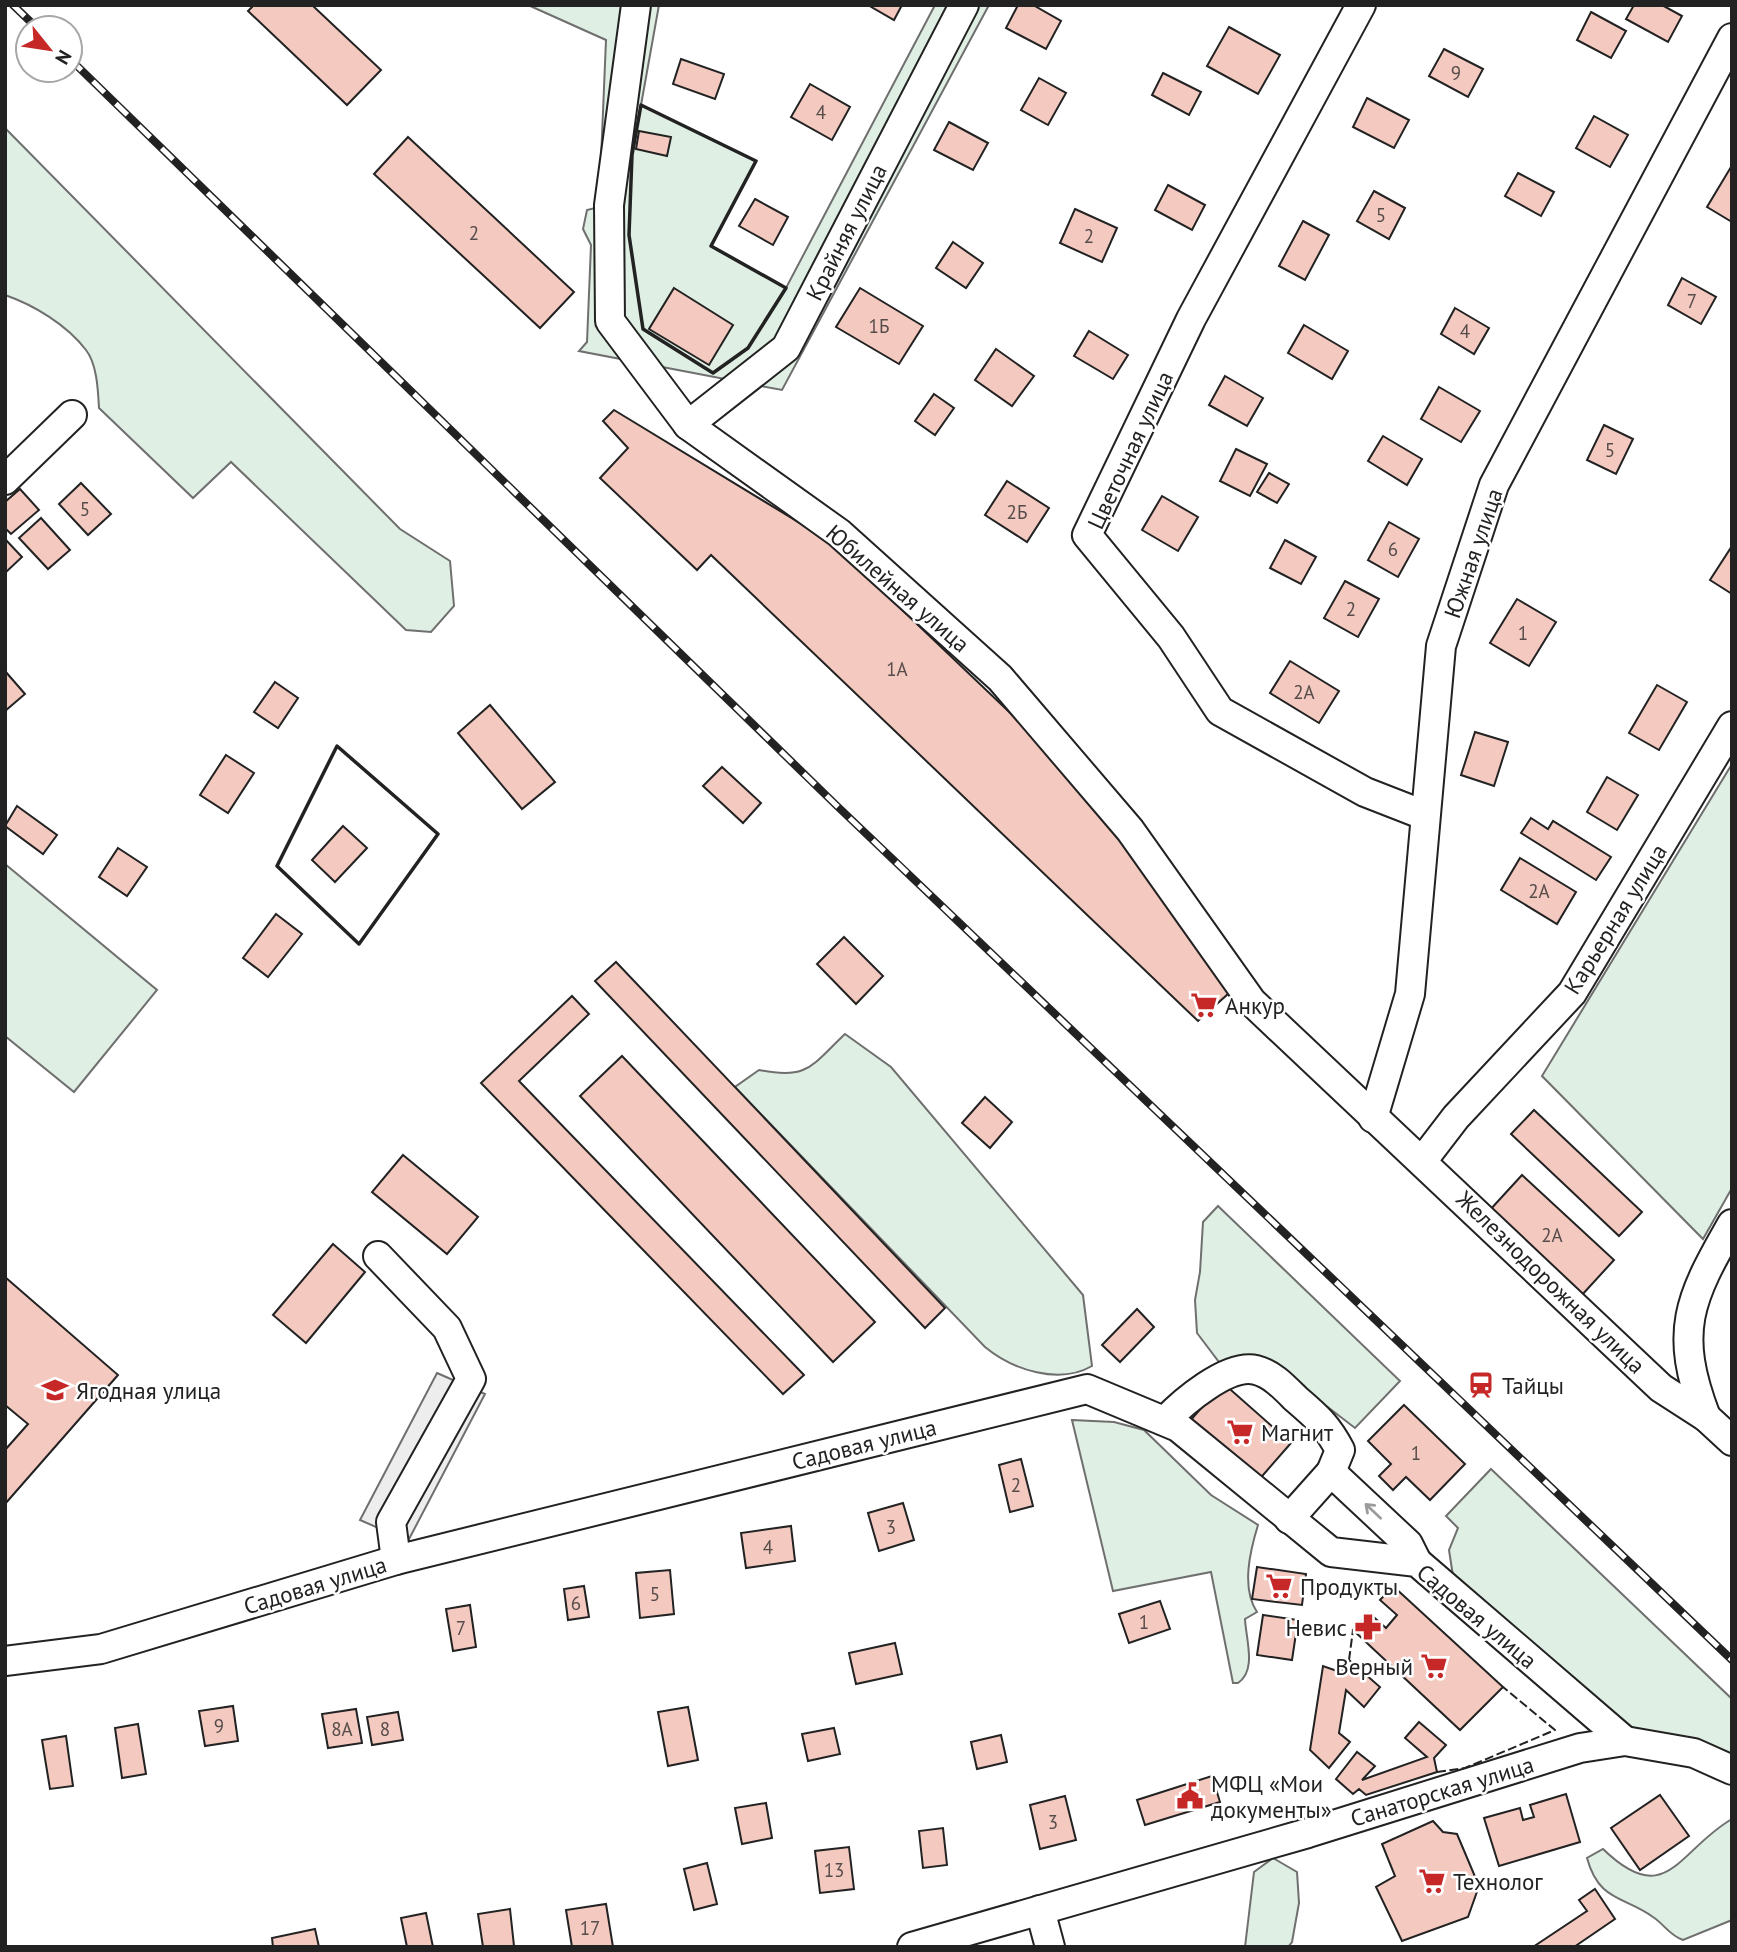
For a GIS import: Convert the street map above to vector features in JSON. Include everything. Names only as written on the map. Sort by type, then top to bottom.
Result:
[{"type":"street","name":"Юбилейная улица","points":[[636,5],[609,205],[610,321],[688,425],[839,533],[1000,678],[1129,830],[1252,1002],[1373,1118]]},
{"type":"street","name":"Крайняя улица","points":[[688,425],[786,348],[964,5]]},
{"type":"street","name":"Цветочная улица","points":[[1361,5],[1191,319],[1087,535],[1171,637],[1220,711],[1365,792],[1424,815]]},
{"type":"street","name":"Южная улица","points":[[1373,1118],[1410,993],[1441,646],[1494,485],[1732,38]]},
{"type":"street","points":[[5,480],[72,415]]},
{"type":"street","name":"Карьерная улица","points":[[1423,1160],[1455,1117],[1572,993],[1732,726]]},
{"type":"street","name":"Железнодорожная улица","points":[[1373,1118],[1423,1160],[1661,1388],[1706,1417],[1732,1441]]},
{"type":"street","points":[[1706,1417],[1691,1378],[1688,1326],[1699,1282],[1732,1224]]},
{"type":"street","points":[[377,1256],[447,1328],[471,1379],[391,1522],[396,1560]]},
{"type":"street","points":[[1165,1421],[1191,1395],[1230,1375],[1254,1369],[1276,1380],[1326,1423],[1340,1450],[1331,1472],[1289,1519]]},
{"type":"street","name":"Садовая улица","points":[[5,1661],[101,1649],[396,1560],[1087,1389],[1178,1427],[1331,1552],[1417,1562],[1625,1741]]},
{"type":"street","points":[[1331,1472],[1408,1544],[1417,1562]]},
{"type":"street","name":"Санаторская улица","points":[[912,1947],[1308,1833],[1580,1748],[1625,1741],[1694,1753],[1732,1770]]},
{"type":"street","points":[[1040,1910],[1050,1947]]},
{"type":"green space","points":[[528,5],[659,5],[641,105],[756,161],[711,246],[786,288],[935,5],[989,5],[782,390],[579,351],[587,342],[591,245],[583,229],[587,210],[599,207],[606,40]]},
{"type":"green space","points":[[5,128],[400,529],[450,561],[454,606],[431,632],[406,630],[231,462],[193,498],[99,408],[95,370],[86,350],[69,332],[49,317],[5,295]]},
{"type":"green space","points":[[1732,764],[1732,1188],[1703,1239],[1542,1076]]},
{"type":"green space","points":[[5,864],[157,990],[74,1092],[5,1036]]},
{"type":"green space","points":[[845,1034],[891,1067],[1083,1295],[1092,1366],[1065,1374],[1037,1372],[1009,1362],[985,1347],[735,1087],[759,1070],[788,1073],[808,1068]]},
{"type":"green space","points":[[1218,1206],[1400,1381],[1355,1428],[1282,1372],[1222,1366],[1197,1333],[1195,1300],[1200,1272],[1203,1222]]},
{"type":"green space","points":[[1072,1420],[1114,1422],[1144,1430],[1211,1495],[1258,1525],[1252,1546],[1248,1581],[1249,1592],[1257,1612],[1245,1619],[1249,1663],[1244,1677],[1238,1683],[1233,1683],[1211,1572],[1113,1591]]},
{"type":"green space","points":[[1491,1469],[1732,1699],[1732,1759],[1710,1746],[1664,1734],[1625,1731],[1453,1576],[1449,1550],[1458,1528],[1446,1516]]},
{"type":"green space","points":[[1732,1819],[1732,1920],[1683,1940],[1653,1917],[1606,1890],[1598,1883],[1587,1858],[1603,1849],[1625,1867],[1643,1875],[1658,1875],[1671,1869]]},
{"type":"green space","points":[[1273,1858],[1297,1872],[1299,1903],[1292,1942],[1288,1947],[1245,1947],[1254,1872]]},
{"type":"shaded area","points":[[437,1373],[485,1394],[408,1541],[360,1520]]},
{"type":"building","points":[[254,5],[312,5],[381,70],[347,105],[248,11]]},
{"type":"building","points":[[868,5],[902,5],[894,20]]},
{"type":"building","points":[[1018,5],[1033,5],[1061,21],[1046,49],[1006,28]]},
{"type":"building","points":[[1634,5],[1662,5],[1682,16],[1668,42],[1626,19]]},
{"type":"building","points":[[1591,12],[1626,31],[1611,58],[1577,40]]},
{"type":"building","points":[[1229,27],[1280,55],[1258,94],[1207,66]]},
{"type":"building","points":[[1444,49],[1483,69],[1468,97],[1429,76]]},
{"type":"building","points":[[681,59],[724,74],[715,99],[673,84]]},
{"type":"building","points":[[1163,73],[1201,92],[1189,115],[1152,95]]},
{"type":"building","points":[[1039,78],[1066,93],[1048,125],[1021,110]]},
{"type":"building","points":[[810,84],[850,107],[832,140],[791,117]]},
{"type":"building","points":[[1367,98],[1409,120],[1394,148],[1353,127]]},
{"type":"building","points":[[1594,116],[1628,135],[1610,167],[1576,148]]},
{"type":"building","points":[[949,122],[988,143],[973,170],[934,150]]},
{"type":"building","points":[[639,131],[671,137],[667,156],[636,149]]},
{"type":"building","points":[[408,137],[574,292],[540,328],[374,174]]},
{"type":"building","points":[[1732,167],[1732,222],[1707,207]]},
{"type":"building","points":[[1518,173],[1554,192],[1541,216],[1505,196]]},
{"type":"building","points":[[1168,185],[1205,205],[1192,230],[1155,210]]},
{"type":"building","points":[[1374,191],[1405,208],[1389,239],[1357,221]]},
{"type":"building","points":[[755,199],[788,217],[773,245],[739,226]]},
{"type":"building","points":[[1075,209],[1117,228],[1102,262],[1060,243]]},
{"type":"building","points":[[1303,221],[1329,235],[1305,280],[1279,266]]},
{"type":"building","points":[[953,242],[983,263],[966,288],[936,268]]},
{"type":"building","points":[[1682,278],[1716,297],[1701,324],[1668,305]]},
{"type":"building","points":[[674,288],[733,325],[709,365],[649,329]]},
{"type":"building","points":[[860,288],[923,326],[899,364],[836,327]]},
{"type":"building","points":[[1455,308],[1489,328],[1474,354],[1441,334]]},
{"type":"building","points":[[1304,325],[1348,351],[1332,379],[1288,353]]},
{"type":"building","points":[[1089,331],[1128,355],[1113,379],[1074,356]]},
{"type":"building","points":[[996,349],[1034,376],[1012,406],[975,380]]},
{"type":"building","points":[[1225,376],[1263,398],[1247,426],[1209,405]]},
{"type":"building","points":[[1439,387],[1480,411],[1461,442],[1421,419]]},
{"type":"building","points":[[934,394],[954,408],[935,435],[915,421]]},
{"type":"building","points":[[614,410],[831,542],[1069,769],[1229,993],[1198,1021],[711,555],[697,570],[600,478],[628,448],[603,421]]},
{"type":"building","points":[[1604,425],[1633,439],[1616,474],[1587,460]]},
{"type":"building","points":[[1383,436],[1422,459],[1407,485],[1368,461]]},
{"type":"building","points":[[1236,449],[1267,464],[1250,496],[1220,481]]},
{"type":"building","points":[[1269,473],[1289,484],[1277,503],[1257,492]]},
{"type":"building","points":[[1007,481],[1049,508],[1027,542],[985,515]]},
{"type":"building","points":[[81,483],[111,514],[88,535],[59,504]]},
{"type":"building","points":[[20,489],[39,510],[11,534],[5,528],[5,502]]},
{"type":"building","points":[[1162,496],[1198,517],[1178,551],[1142,530]]},
{"type":"building","points":[[41,518],[70,550],[48,569],[19,538]]},
{"type":"building","points":[[1389,522],[1419,539],[1398,577],[1368,560]]},
{"type":"building","points":[[5,539],[22,557],[5,573]]},
{"type":"building","points":[[1285,540],[1316,557],[1301,584],[1270,568]]},
{"type":"building","points":[[1732,546],[1732,594],[1710,580]]},
{"type":"building","points":[[1345,581],[1379,599],[1358,637],[1324,618]]},
{"type":"building","points":[[1517,599],[1556,622],[1529,666],[1490,643]]},
{"type":"building","points":[[1290,661],[1339,691],[1319,723],[1270,693]]},
{"type":"building","points":[[5,671],[25,694],[5,711]]},
{"type":"building","points":[[275,682],[298,698],[278,728],[254,712]]},
{"type":"building","points":[[1657,685],[1687,702],[1659,750],[1629,733]]},
{"type":"building","points":[[490,705],[555,782],[522,809],[458,733]]},
{"type":"building","points":[[1475,732],[1508,742],[1494,786],[1461,775]]},
{"type":"building","points":[[226,755],[254,773],[228,813],[200,795]]},
{"type":"building","points":[[722,767],[761,803],[743,823],[703,786]]},
{"type":"building","points":[[1607,777],[1638,795],[1617,830],[1587,812]]},
{"type":"building","points":[[17,806],[57,835],[43,854],[5,826]]},
{"type":"building","points":[[1531,818],[1548,829],[1553,821],[1611,857],[1596,880],[1521,833]]},
{"type":"building","points":[[343,826],[367,848],[335,882],[312,860]]},
{"type":"building","points":[[118,848],[147,867],[127,896],[99,877]]},
{"type":"building","points":[[1520,858],[1576,892],[1557,924],[1501,890]]},
{"type":"building","points":[[276,914],[302,934],[268,977],[243,958]]},
{"type":"building","points":[[844,937],[883,976],[856,1004],[817,964]]},
{"type":"building","points":[[616,962],[945,1308],[925,1328],[595,981]]},
{"type":"building","points":[[572,996],[589,1014],[519,1081],[804,1375],[783,1394],[481,1083]]},
{"type":"building","points":[[622,1056],[875,1322],[833,1362],[580,1096]]},
{"type":"building","points":[[985,1097],[1012,1122],[990,1148],[962,1123]]},
{"type":"building","points":[[1534,1110],[1642,1212],[1619,1236],[1511,1134]]},
{"type":"building","points":[[403,1155],[478,1217],[447,1254],[372,1192]]},
{"type":"building","points":[[1522,1175],[1614,1260],[1581,1296],[1489,1211]]},
{"type":"building","points":[[333,1244],[365,1272],[306,1343],[273,1315]]},
{"type":"building","name":"Ягодная улица","points":[[5,1277],[118,1375],[5,1504],[5,1450],[28,1424],[5,1405]]},
{"type":"building","points":[[1137,1309],[1154,1327],[1120,1362],[1102,1345]]},
{"type":"building","name":"Магнит","points":[[1223,1383],[1291,1443],[1257,1482],[1189,1422]]},
{"type":"building","points":[[1404,1405],[1465,1464],[1430,1500],[1406,1477],[1393,1490],[1379,1476],[1391,1464],[1368,1441]]},
{"type":"building","points":[[1021,1459],[1033,1506],[1010,1512],[999,1465]]},
{"type":"building","points":[[903,1503],[914,1540],[879,1551],[868,1513]]},
{"type":"building","points":[[791,1526],[795,1561],[746,1568],[741,1533]]},
{"type":"building","name":"Продукты","points":[[1257,1567],[1306,1574],[1302,1605],[1252,1599]]},
{"type":"building","points":[[670,1570],[674,1614],[640,1618],[636,1573]]},
{"type":"building","points":[[584,1586],[589,1617],[568,1620],[564,1589]]},
{"type":"building","points":[[1393,1586],[1503,1687],[1460,1730],[1353,1630],[1369,1613],[1386,1628],[1397,1615],[1380,1600]]},
{"type":"building","points":[[1160,1601],[1170,1629],[1129,1643],[1119,1614]]},
{"type":"building","points":[[470,1605],[476,1647],[453,1651],[446,1609]]},
{"type":"building","name":"Продукты","points":[[1263,1615],[1298,1620],[1292,1660],[1257,1655]]},
{"type":"building","points":[[895,1643],[902,1674],[856,1684],[849,1653]]},
{"type":"building","points":[[1349,1660],[1380,1687],[1364,1707],[1346,1690],[1339,1733],[1350,1742],[1329,1768],[1310,1750],[1323,1666],[1340,1672]]},
{"type":"building","points":[[233,1706],[238,1741],[205,1746],[199,1711]]},
{"type":"building","points":[[688,1707],[698,1760],[668,1766],[658,1712]]},
{"type":"building","points":[[356,1709],[362,1743],[328,1748],[322,1714]]},
{"type":"building","points":[[398,1712],[403,1740],[372,1745],[367,1717]]},
{"type":"building","points":[[1419,1722],[1446,1745],[1434,1758],[1437,1772],[1366,1795],[1359,1789],[1353,1794],[1336,1779],[1357,1752],[1375,1766],[1362,1780],[1427,1757],[1405,1738]]},
{"type":"building","points":[[138,1724],[146,1774],[122,1778],[115,1728]]},
{"type":"building","points":[[834,1728],[840,1754],[808,1761],[802,1734]]},
{"type":"building","points":[[1001,1735],[1007,1762],[977,1769],[971,1742]]},
{"type":"building","points":[[66,1736],[73,1786],[50,1789],[42,1740]]},
{"type":"building","points":[[1212,1776],[1220,1802],[1145,1825],[1137,1800]]},
{"type":"building","points":[[1566,1794],[1580,1842],[1499,1866],[1484,1818],[1520,1808],[1523,1820],[1534,1817],[1530,1805]]},
{"type":"building","points":[[1660,1795],[1689,1836],[1640,1870],[1611,1828]]},
{"type":"building","points":[[1065,1796],[1076,1840],[1040,1849],[1030,1805]]},
{"type":"building","points":[[766,1803],[772,1838],[742,1844],[735,1808]]},
{"type":"building","name":"Технолог","points":[[1433,1821],[1443,1832],[1457,1834],[1479,1886],[1468,1917],[1402,1941],[1376,1887],[1395,1876],[1382,1844]]},
{"type":"building","points":[[943,1828],[947,1865],[923,1868],[919,1831]]},
{"type":"building","points":[[849,1847],[854,1889],[820,1893],[815,1851]]},
{"type":"building","points":[[707,1863],[717,1904],[694,1910],[684,1869]]},
{"type":"building","points":[[1595,1889],[1615,1919],[1574,1947],[1533,1947],[1587,1911],[1579,1900]]},
{"type":"building","points":[[606,1904],[613,1947],[572,1947],[566,1910]]},
{"type":"building","points":[[510,1909],[514,1946],[483,1947],[478,1914]]},
{"type":"building","points":[[426,1913],[433,1947],[407,1947],[401,1918]]},
{"type":"building","points":[[315,1929],[319,1947],[273,1947],[272,1938]]},
{"type":"railway","points":[[13,5],[22,14]]},
{"type":"railway","points":[[84,73],[836,805],[1732,1660]]},
{"type":"fence","points":[[1349,1660],[1353,1630]]},
{"type":"fence","points":[[1437,1772],[1465,1768],[1555,1730],[1503,1687]]},
{"type":"wall","points":[[641,105],[756,161],[711,246],[786,288],[748,348],[713,373],[643,329],[629,235],[632,155],[641,105]]},
{"type":"wall","points":[[337,746],[438,834],[359,944],[277,866],[337,746]]},
{"type":"place","name":"Анкур","points":[[1204,1005]]},
{"type":"place","name":"Тайцы","points":[[1481,1385]]},
{"type":"place","name":"Ягодная улица","points":[[55,1390]]},
{"type":"place","name":"Магнит","points":[[1240,1432]]},
{"type":"place","name":"Продукты","points":[[1279,1586]]},
{"type":"place","name":"Невис","points":[[1368,1627]]},
{"type":"place","name":"Верный","points":[[1434,1666]]},
{"type":"place","name":"МФЦ «Мои документы»","points":[[1190,1796]]},
{"type":"place","name":"Технолог","points":[[1432,1881]]}]
